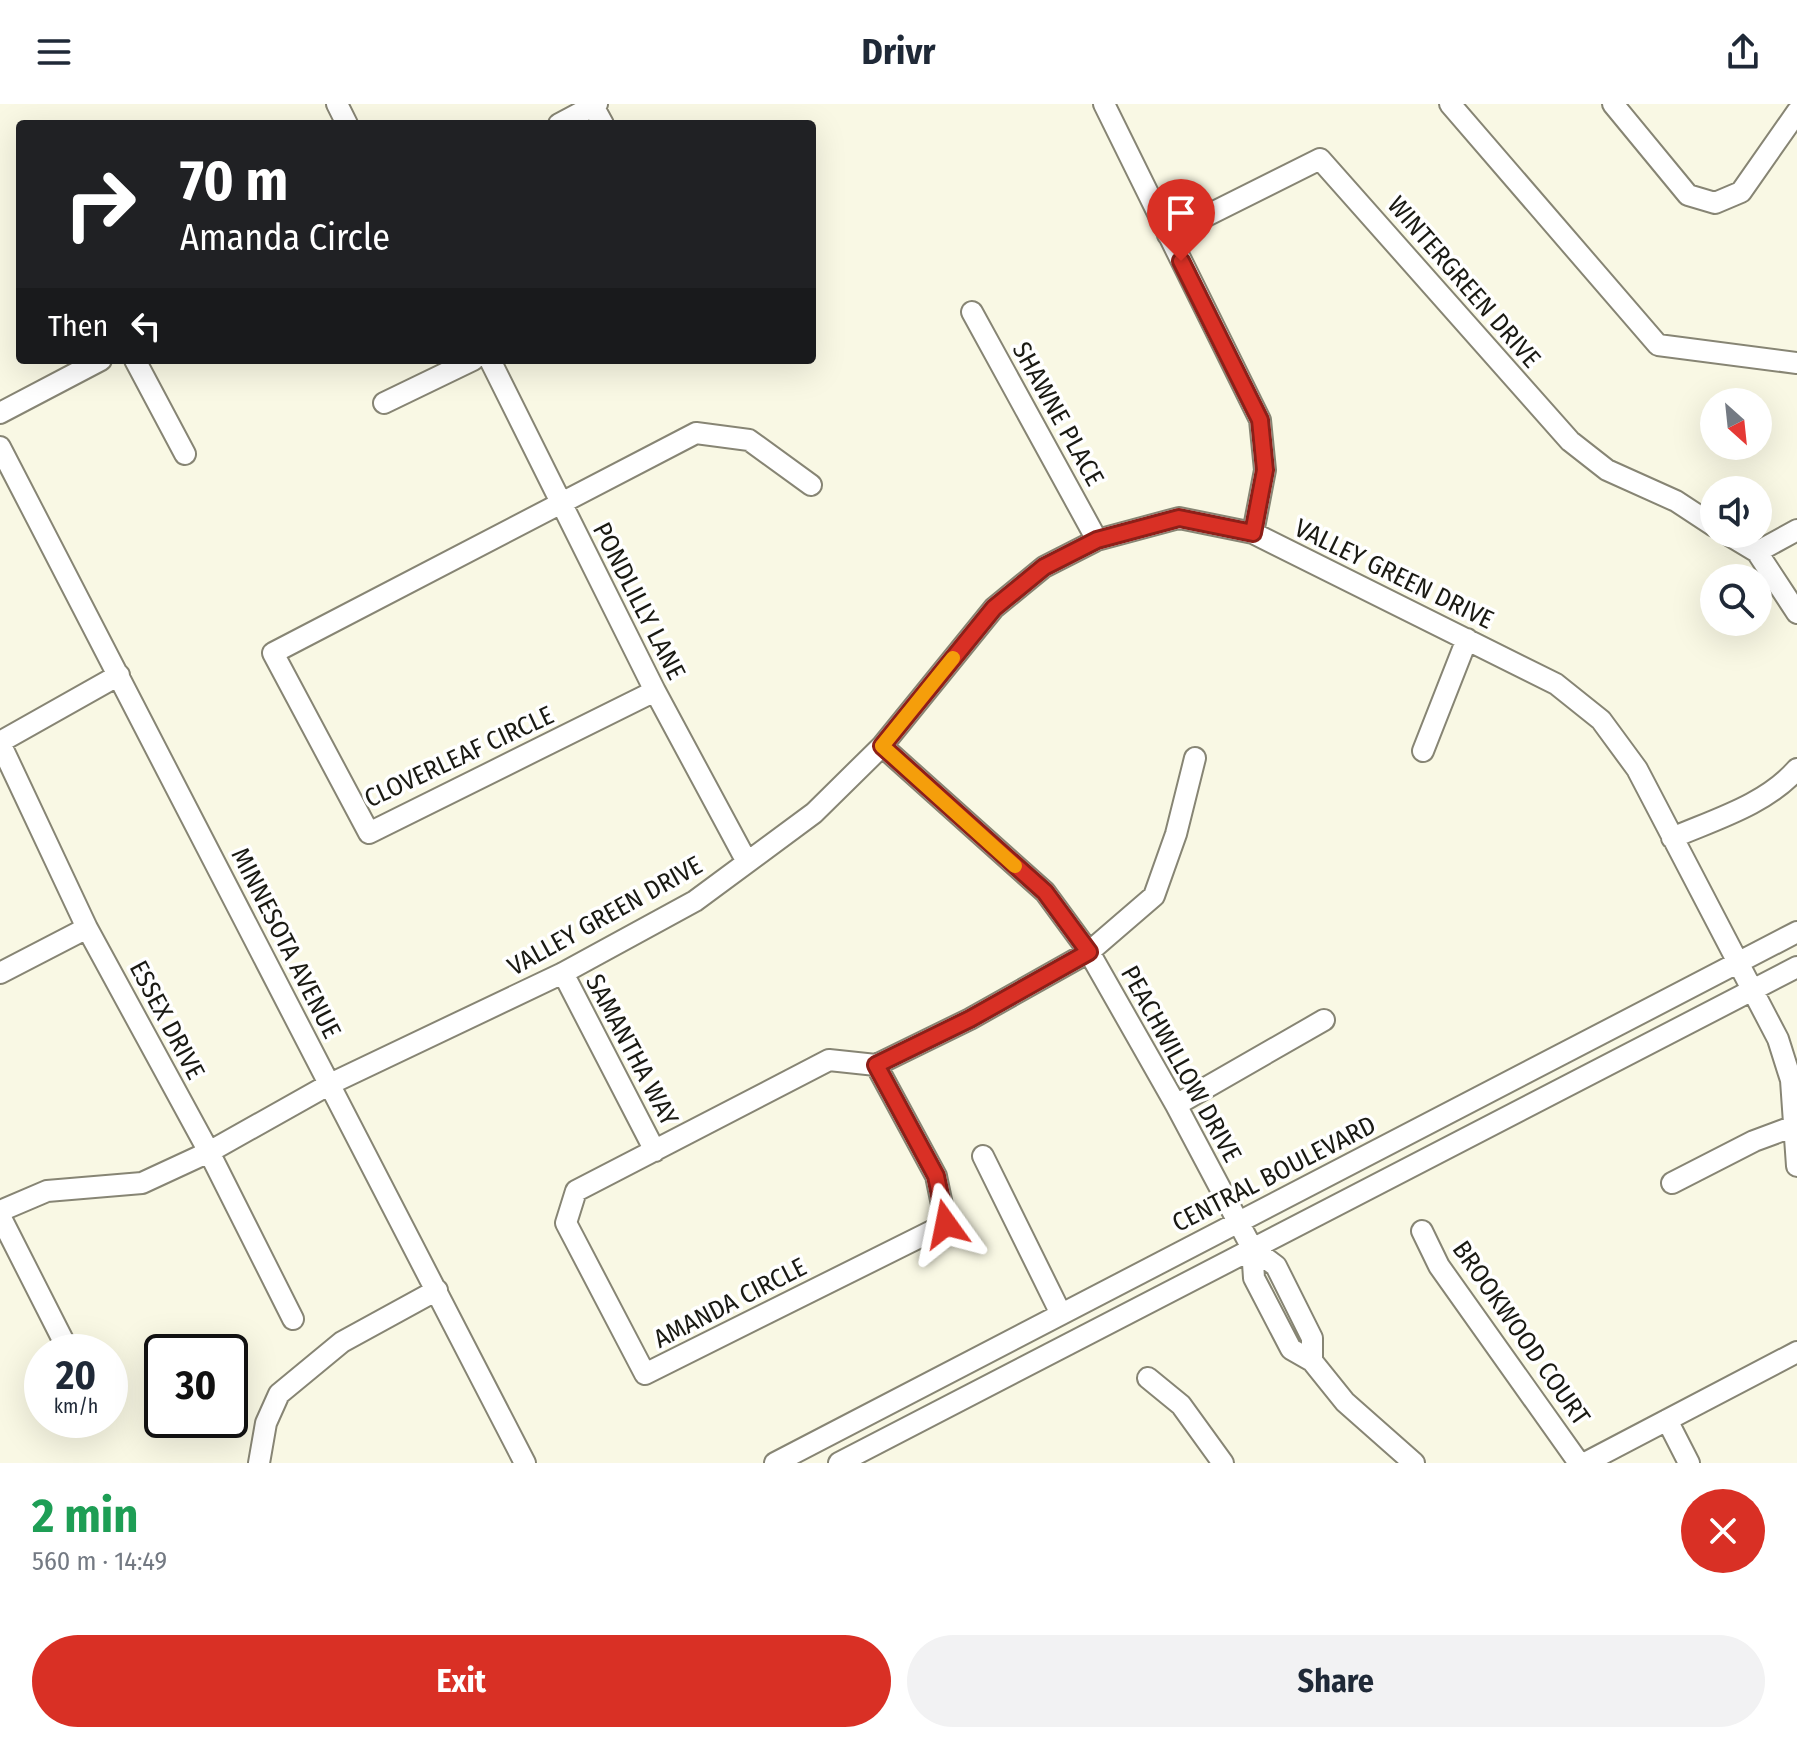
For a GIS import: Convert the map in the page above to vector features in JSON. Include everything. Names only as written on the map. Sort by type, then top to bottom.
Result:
[{"type":"street","points":[[1104,104],[1260,420],[1265,470],[1253,533]]},
{"type":"street","points":[[1450,104],[1658,345],[1797,363]]},
{"type":"street","points":[[1613,104],[1688,195],[1715,203],[1741,192],[1797,112]]},
{"type":"street","points":[[569,120],[596,109]]},
{"type":"street","name":"WINTERGREEN DRIVE","points":[[1168,235],[1320,159],[1570,441],[1607,470],[1676,501],[1700,517]]},
{"type":"street","name":"SHAWNE PLACE","points":[[972,312],[1097,540]]},
{"type":"street","points":[[0,413],[93,364]]},
{"type":"street","points":[[137,364],[185,454]]},
{"type":"street","points":[[384,403],[465,364]]},
{"type":"street","name":"PONDLILLY LANE","points":[[492,364],[655,691],[747,862]]},
{"type":"street","points":[[562,505],[696,433],[749,440],[811,485]]},
{"type":"street","name":"MINNESOTA AVENUE","points":[[0,447],[525,1463]]},
{"type":"street","name":"CLOVERLEAF CIRCLE","points":[[562,505],[273,653],[369,833],[655,691]]},
{"type":"street","name":"VALLEY GREEN DRIVE","points":[[0,1213],[47,1191],[142,1183],[209,1152],[330,1084],[563,973],[695,901],[814,813],[882,746],[994,608],[1044,567],[1097,540],[1179,518],[1253,533],[1556,684],[1601,720],[1637,769],[1753,990],[1786,1060],[1796,1125],[1797,1166]]},
{"type":"street","points":[[1757,552],[1797,530]]},
{"type":"street","points":[[1750,548],[1757,552],[1797,613]]},
{"type":"street","points":[[1423,751],[1467,639]]},
{"type":"street","points":[[0,743],[119,675]]},
{"type":"street","name":"ESSEX DRIVE","points":[[0,743],[87,928],[209,1152],[293,1319]]},
{"type":"street","name":"PEACHWILLOW DRIVE","points":[[882,746],[1045,892],[1089,952],[1176,1105],[1252,1248],[1276,1266],[1312,1338],[1312,1361],[1345,1402],[1414,1463]]},
{"type":"street","points":[[876,1065],[970,1019],[1089,952],[1154,896],[1176,834],[1195,758]]},
{"type":"street","points":[[1672,838],[1747,807],[1781,787],[1797,769]]},
{"type":"street","points":[[0,973],[87,928]]},
{"type":"street","name":"CENTRAL BOULEVARD","points":[[775,1463],[1797,932]]},
{"type":"street","points":[[839,1463],[1797,967]]},
{"type":"street","name":"SAMANTHA WAY","points":[[563,973],[655,1151]]},
{"type":"street","points":[[1176,1105],[1324,1020]]},
{"type":"street","name":"AMANDA CIRCLE","points":[[829,1060],[876,1065],[936,1176],[946,1224],[645,1374],[566,1223],[576,1191],[829,1060]]},
{"type":"street","points":[[1672,1183],[1754,1141],[1796,1125]]},
{"type":"street","points":[[983,1156],[1061,1314]]},
{"type":"street","points":[[0,1213],[60,1334]]},
{"type":"street","name":"BROOKWOOD COURT","points":[[1422,1231],[1439,1266],[1582,1463]]},
{"type":"street","points":[[259,1463],[266,1423],[279,1394],[342,1342],[437,1290]]},
{"type":"street","points":[[1582,1463],[1797,1352]]},
{"type":"street","points":[[1148,1378],[1181,1405],[1223,1463]]},
{"type":"street","points":[[1667,1420],[1689,1463]]},
{"type":"slow traffic","points":[[953,658],[882,746],[1015,866]]},
{"type":"route","points":[[946,1224],[936,1176],[876,1065],[970,1019],[1089,952],[1045,892],[882,746],[994,608],[1044,567],[1097,540],[1179,518],[1253,533],[1265,470],[1260,420],[1181,261]]}]
